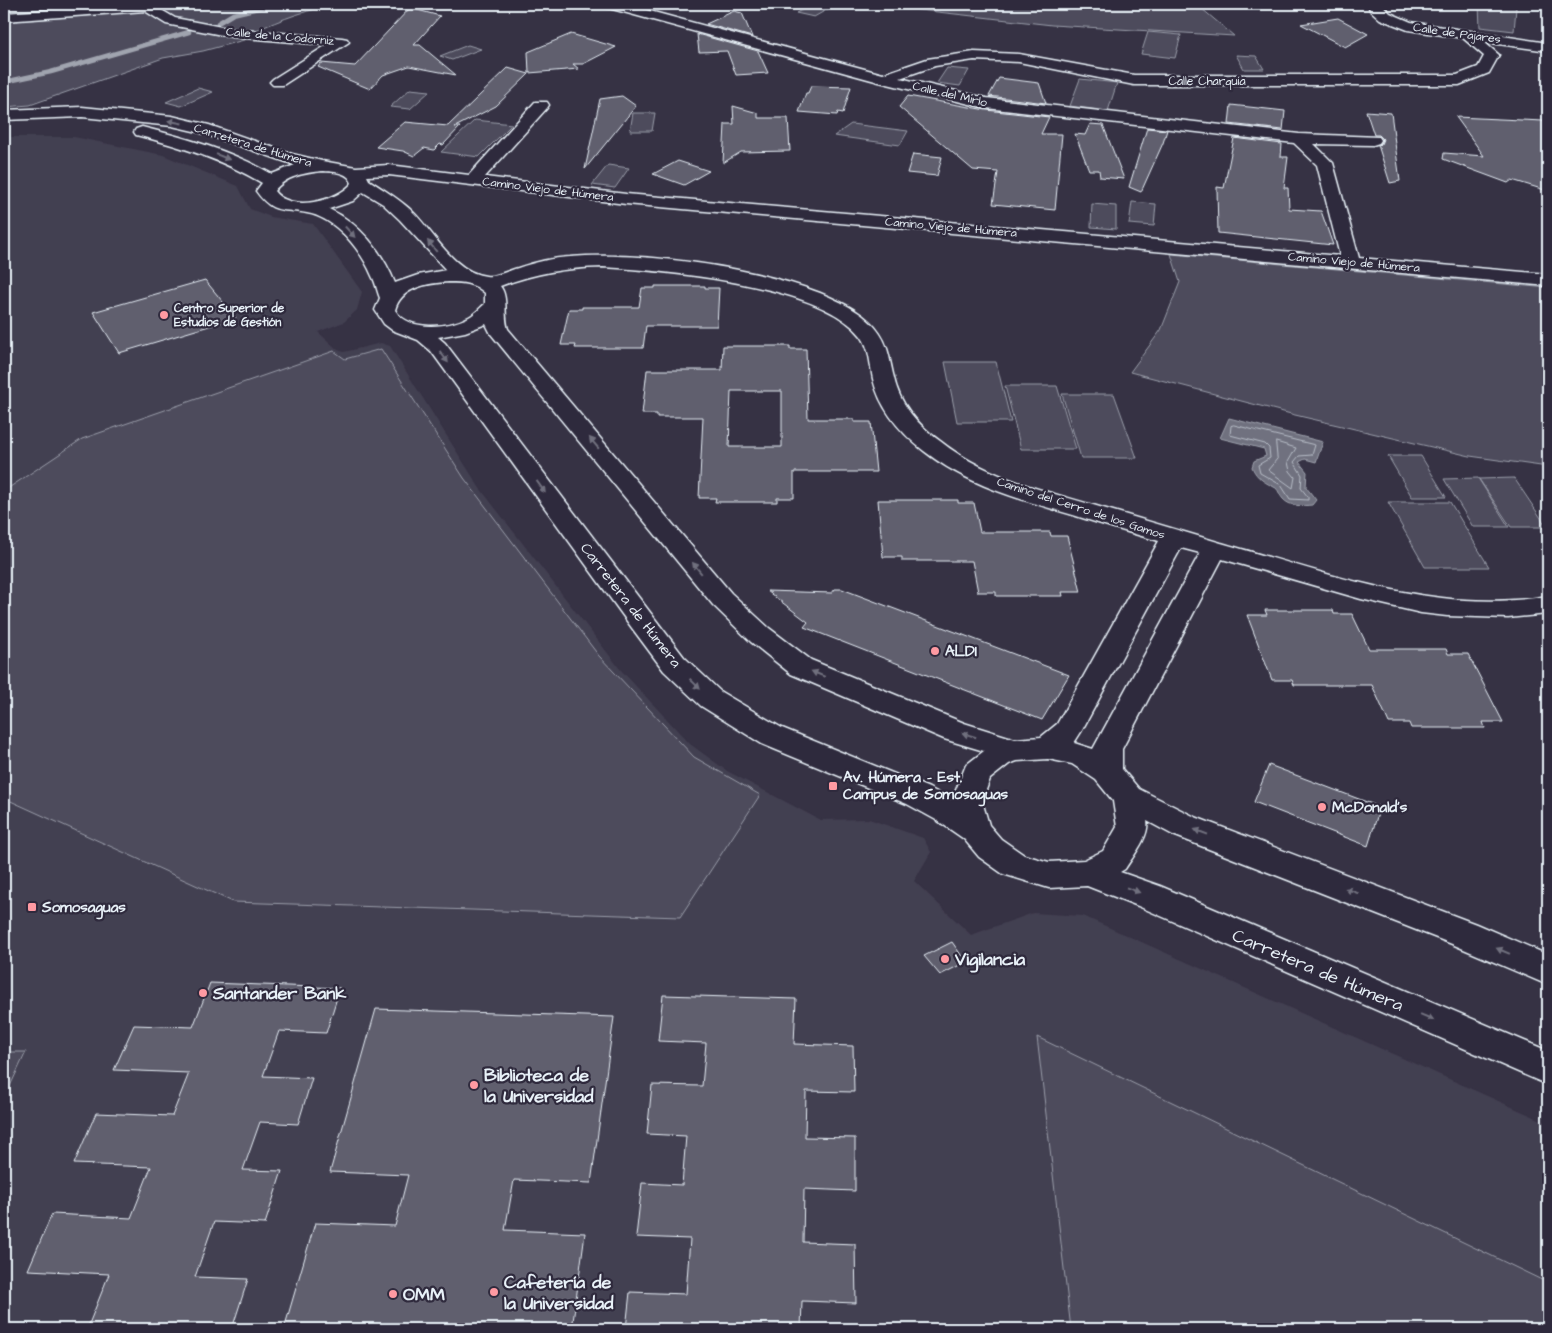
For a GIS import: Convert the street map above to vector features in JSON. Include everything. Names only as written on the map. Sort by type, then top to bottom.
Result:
[{"type":"street","name":"Calle del Mirlo","points":[[610,4],[884,79],[986,103],[1299,139],[1373,140]]},
{"type":"street","name":"Calle de Pajares","points":[[1375,4],[1374,7],[1385,16],[1408,26],[1548,47]]},
{"type":"street","points":[[4,17],[70,14],[153,5]]},
{"type":"street","name":"Calle de la Codorniz","points":[[153,5],[171,22],[232,33],[342,42],[278,82]]},
{"type":"street","name":"Calle Charquía","points":[[884,79],[932,62],[974,56],[1019,58],[1134,80],[1459,80],[1484,70],[1492,55],[1467,35]]},
{"type":"street","points":[[473,180],[541,105]]},
{"type":"street","name":"Carretera de Húmera","points":[[4,115],[82,112],[172,121],[203,128],[287,158],[322,166]]},
{"type":"street","name":"Carretera de Húmera","points":[[4,123],[77,122],[118,126],[207,151],[255,171],[271,181]]},
{"type":"street","points":[[1299,139],[1325,163],[1351,262]]},
{"type":"street","points":[[358,178],[349,197],[331,204],[309,207],[292,207],[276,204],[268,198],[265,191],[271,181],[290,172],[322,166],[342,168],[358,178],[397,206],[442,259],[483,289],[498,330],[722,599],[760,636],[801,666],[954,731],[1015,750]]},
{"type":"street","name":"Camino Viejo de Húmera","points":[[358,178],[389,170],[626,199],[1548,280]]},
{"type":"street","points":[[309,207],[327,214],[342,223],[363,246],[387,284],[390,297],[402,287],[423,279],[447,276],[483,289]]},
{"type":"street","name":"Camino del Cerro de los Gamos","points":[[483,289],[541,266],[572,262],[609,262],[644,264],[721,274],[795,291],[830,303],[851,314],[865,327],[877,341],[888,394],[903,417],[925,440],[954,462],[1002,484],[1174,538],[1380,596],[1434,605],[1515,610],[1548,605]]},
{"type":"street","points":[[406,328],[426,331],[451,329],[477,321],[483,289]]},
{"type":"street","name":"Carretera de Húmera","points":[[390,297],[385,310],[392,320],[425,336],[438,347],[641,622],[674,664],[711,700],[772,736],[918,796],[948,812],[975,830]]},
{"type":"street","name":"Camino del Cerro de los Gamos","points":[[1048,748],[1067,732],[1174,538]]},
{"type":"street","points":[[1107,772],[1107,749],[1215,549]]},
{"type":"street","points":[[1128,797],[1133,828],[1114,860],[1088,873],[1049,875],[1014,865],[990,848],[975,830],[967,801],[977,773],[999,756],[1015,750],[1048,748],[1080,755],[1107,772],[1128,797],[1184,826],[1464,934],[1548,970]]},
{"type":"street","name":"Carretera de Húmera","points":[[1088,873],[1149,896],[1548,1068]]},
{"type":"shaded area","points":[[167,4],[343,4],[319,8],[285,18],[252,32],[255,37],[203,51],[163,58],[30,105],[4,107],[4,22],[126,12]]},
{"type":"shaded area","points":[[813,4],[837,4],[814,17],[796,13]]},
{"type":"shaded area","points":[[867,4],[1226,4],[1201,8],[1234,36],[1052,25]]},
{"type":"shaded area","points":[[1512,4],[1516,8],[1514,31],[1480,27],[1479,5]]},
{"type":"shaded area","points":[[1148,32],[1181,35],[1175,58],[1141,54]]},
{"type":"shaded area","points":[[468,45],[481,49],[452,60],[440,56]]},
{"type":"shaded area","points":[[1236,55],[1256,56],[1264,69],[1244,69]]},
{"type":"shaded area","points":[[947,68],[969,70],[960,86],[937,83]]},
{"type":"shaded area","points":[[1080,79],[1117,83],[1108,111],[1070,106]]},
{"type":"shaded area","points":[[198,88],[213,92],[181,106],[166,102]]},
{"type":"shaded area","points":[[410,89],[430,91],[410,109],[390,107]]},
{"type":"shaded area","points":[[633,113],[655,113],[652,131],[630,131]]},
{"type":"shaded area","points":[[475,120],[512,124],[479,157],[441,152]]},
{"type":"shaded area","points":[[851,124],[908,131],[900,145],[834,136]]},
{"type":"shaded area","points":[[4,137],[74,137],[163,155],[238,186],[250,209],[271,217],[313,224],[362,292],[357,310],[344,322],[318,332],[338,350],[344,352],[381,343],[390,346],[479,487],[620,669],[690,744],[727,771],[820,820],[869,819],[923,838],[931,852],[914,881],[971,935],[1033,913],[1083,916],[1548,1123],[1548,1329],[4,1329]]},
{"type":"shaded area","points":[[608,165],[629,168],[615,188],[592,185]]},
{"type":"shaded area","points":[[1132,202],[1156,204],[1154,226],[1129,224]]},
{"type":"shaded area","points":[[1092,204],[1116,206],[1116,229],[1091,227]]},
{"type":"shaded area","points":[[1171,254],[1548,288],[1548,467],[1470,456],[1295,415],[1130,372],[1161,330],[1180,282]]},
{"type":"shaded area","points":[[381,349],[464,478],[599,656],[694,757],[760,795],[680,917],[233,902],[4,798],[4,491],[82,439],[334,351],[345,359]]},
{"type":"shaded area","points":[[945,362],[996,362],[1011,422],[957,422]]},
{"type":"shaded area","points":[[1005,386],[1057,386],[1076,449],[1021,449]]},
{"type":"shaded area","points":[[1062,394],[1114,394],[1137,458],[1081,458]]},
{"type":"shaded area","points":[[1388,456],[1421,456],[1446,497],[1412,497]]},
{"type":"shaded area","points":[[1478,478],[1509,527],[1473,527],[1444,479]]},
{"type":"shaded area","points":[[1514,478],[1547,527],[1511,527],[1479,479]]},
{"type":"shaded area","points":[[1388,502],[1450,502],[1489,567],[1425,567]]},
{"type":"shaded area","points":[[1037,1037],[1548,1283],[1548,1329],[1071,1329]]},
{"type":"shaded area","points":[[4,1052],[26,1052],[4,1099]]},
{"type":"water","points":[[1229,418],[1323,442],[1316,462],[1305,459],[1299,462],[1307,472],[1306,487],[1316,500],[1312,505],[1300,506],[1286,502],[1276,488],[1256,475],[1252,467],[1254,461],[1266,456],[1264,449],[1220,438]]},
{"type":"building","points":[[410,8],[440,16],[414,45],[420,45],[456,75],[409,66],[383,75],[370,89],[318,67],[321,63],[355,66]]},
{"type":"building","points":[[734,11],[742,13],[752,37],[706,24]]},
{"type":"building","points":[[1338,18],[1368,34],[1345,47],[1301,24]]},
{"type":"building","points":[[571,34],[616,47],[583,64],[573,64],[579,69],[529,73],[528,52]]},
{"type":"building","points":[[697,34],[758,51],[768,73],[736,75],[727,51],[699,52]]},
{"type":"building","points":[[508,68],[529,74],[496,106],[455,127],[460,127],[443,145],[440,144],[434,150],[424,148],[414,156],[403,151],[376,147],[405,122],[448,126]]},
{"type":"building","points":[[999,78],[1039,83],[1046,103],[989,96]]},
{"type":"building","points":[[811,86],[851,87],[843,113],[838,112],[837,115],[799,112],[806,93],[808,93]]},
{"type":"building","points":[[622,96],[636,106],[585,169],[600,99]]},
{"type":"building","points":[[908,96],[986,110],[1049,117],[1041,134],[1062,134],[1055,210],[993,204],[998,172],[973,170],[899,107]]},
{"type":"building","points":[[1231,105],[1285,111],[1283,130],[1229,124]]},
{"type":"building","points":[[733,106],[758,113],[758,118],[788,118],[790,151],[741,152],[723,163],[725,124],[734,124]]},
{"type":"building","points":[[1366,111],[1391,113],[1400,181],[1390,183],[1378,145],[1381,144],[1383,139],[1379,135],[1374,135]]},
{"type":"building","points":[[1456,117],[1543,121],[1548,128],[1548,191],[1512,180],[1508,183],[1443,159],[1444,153],[1484,156]]},
{"type":"building","points":[[1090,124],[1103,125],[1124,179],[1100,177],[1099,170],[1089,170],[1075,134],[1085,135]]},
{"type":"building","points":[[1147,128],[1167,130],[1141,192],[1129,187]]},
{"type":"building","points":[[1234,138],[1282,144],[1281,157],[1288,157],[1284,188],[1288,188],[1289,209],[1321,211],[1333,245],[1218,233],[1217,187],[1224,188]]},
{"type":"building","points":[[913,154],[942,157],[937,176],[907,173]]},
{"type":"building","points":[[678,161],[709,171],[684,185],[653,174]]},
{"type":"building","name":"Centro Superior de Estudios de Gestión","points":[[205,280],[236,318],[119,353],[93,312]]},
{"type":"building","points":[[655,286],[705,286],[705,288],[719,288],[717,326],[646,326],[643,348],[575,348],[576,345],[561,345],[569,309],[582,309],[582,307],[639,307],[642,288],[655,288]]},
{"type":"building","points":[[723,346],[790,346],[790,349],[806,349],[808,419],[854,419],[854,422],[871,422],[876,472],[794,472],[794,498],[777,498],[777,502],[715,502],[716,498],[699,498],[703,417],[657,417],[657,414],[642,414],[647,370],[722,370]],"holes":[[[731,391],[782,391],[782,447],[729,447]]]},
{"type":"building","points":[[878,500],[958,500],[958,503],[974,503],[980,532],[1050,532],[1051,536],[1067,536],[1081,592],[1062,592],[1063,596],[996,596],[996,592],[978,592],[972,561],[902,561],[902,557],[883,557]]},
{"type":"building","name":"ALDI","points":[[835,589],[842,589],[1069,675],[1042,720],[804,627],[808,622],[767,591],[832,593]]},
{"type":"building","points":[[1265,610],[1333,610],[1334,614],[1352,614],[1369,649],[1446,649],[1448,654],[1468,654],[1503,722],[1483,722],[1485,728],[1411,728],[1409,723],[1389,723],[1372,685],[1294,685],[1292,680],[1272,680],[1247,615],[1267,615]]},
{"type":"building","points":[[1269,765],[1380,807],[1368,846],[1254,802]]},
{"type":"building","name":"Vigilancia","points":[[952,942],[966,962],[940,975],[924,956]]},
{"type":"building","points":[[210,983],[340,988],[326,1033],[279,1031],[263,1076],[312,1078],[298,1124],[260,1122],[243,1170],[282,1171],[265,1224],[214,1222],[195,1277],[248,1279],[232,1329],[87,1329],[109,1274],[28,1270],[52,1214],[131,1218],[151,1167],[74,1164],[96,1113],[172,1116],[189,1073],[114,1070],[134,1025],[193,1027]]},
{"type":"building","points":[[663,995],[796,999],[794,1044],[853,1046],[854,1092],[806,1091],[805,1137],[855,1138],[855,1191],[804,1189],[803,1242],[855,1244],[856,1303],[802,1301],[801,1329],[626,1329],[630,1292],[686,1294],[690,1239],[636,1237],[642,1183],[682,1185],[686,1136],[647,1134],[652,1085],[702,1086],[706,1043],[658,1041]]},
{"type":"building","points":[[376,1009],[614,1017],[591,1183],[514,1180],[505,1230],[585,1233],[572,1329],[284,1329],[315,1223],[395,1226],[408,1175],[330,1172]]},
{"type":"waterway","points":[[218,23],[233,14],[276,4]]},
{"type":"waterway","points":[[4,82],[51,72],[189,32]]},
{"type":"place","name":"Centro Superior de Estudios de Gestión","points":[[164,315]]},
{"type":"place","name":"ALDI","points":[[935,651]]},
{"type":"place","name":"Av. Húmera - Est. Campus de Somosaguas","points":[[833,786]]},
{"type":"place","name":"McDonald's","points":[[1322,807]]},
{"type":"place","name":"Somosaguas","points":[[32,907]]},
{"type":"place","name":"Vigilancia","points":[[945,959]]},
{"type":"place","name":"Santander Bank","points":[[203,993]]},
{"type":"place","name":"Biblioteca de la Universidad","points":[[474,1085]]},
{"type":"place","name":"Cafetería de la Universidad","points":[[494,1292]]},
{"type":"place","name":"OMM","points":[[393,1294]]}]
